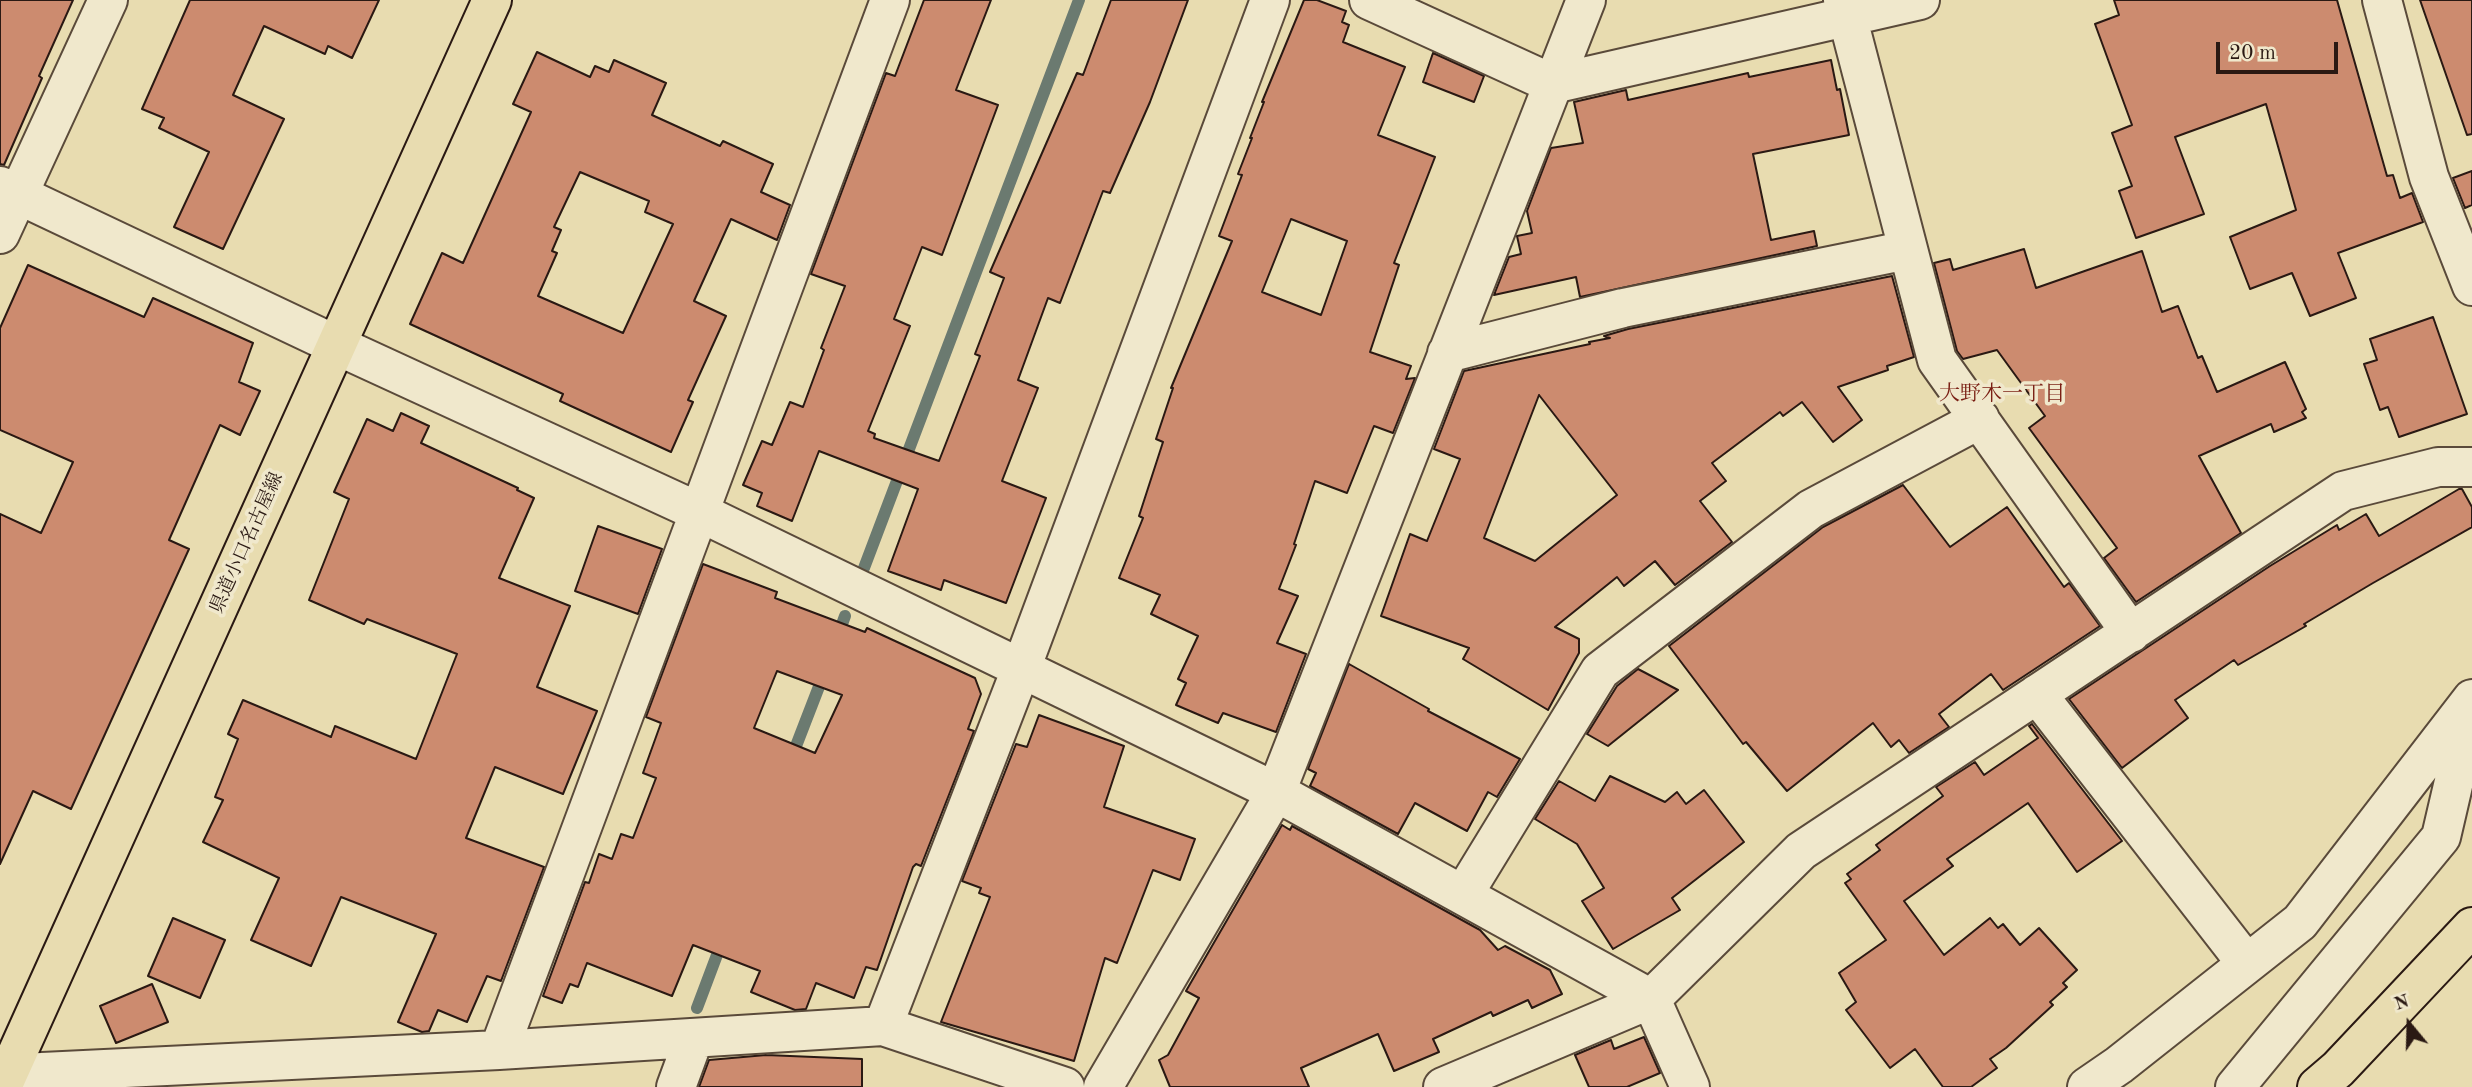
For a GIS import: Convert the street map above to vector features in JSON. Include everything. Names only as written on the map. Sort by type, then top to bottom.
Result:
[{"type":"main road","name":"県道小口名古屋線","points":[[4,1078],[492,0]]},
{"type":"main road","points":[[2317,1087],[2338,1069],[2472,927]]},
{"type":"street","points":[[0,234],[10,190],[108,0]]},
{"type":"street","points":[[499,1050],[890,0]]},
{"type":"street","points":[[883,1027],[1021,669],[1270,0]]},
{"type":"street","points":[[1370,0],[1553,85],[1845,8],[1920,0]]},
{"type":"street","points":[[1102,1087],[1276,792],[1586,0]]},
{"type":"street","points":[[2382,0],[2429,177],[2472,286]]},
{"type":"street","points":[[1845,8],[1937,360],[2131,633]]},
{"type":"street","points":[[10,190],[336,345],[699,512],[1276,792],[1651,999],[1690,1087]]},
{"type":"street","points":[[1447,353],[1623,308],[1908,250]]},
{"type":"street","points":[[1463,895],[1600,671],[1811,509],[1979,419]]},
{"type":"street","points":[[1443,1087],[1651,999],[1801,851],[2343,491],[2438,467],[2472,467]]},
{"type":"street","points":[[2037,694],[2247,964]]},
{"type":"street","points":[[2087,1087],[2119,1065],[2300,922],[2472,701]]},
{"type":"street","points":[[2235,1087],[2441,838],[2472,701]]},
{"type":"street","points":[[4,1078],[883,1027],[1065,1087]]},
{"type":"street","points":[[676,1087],[694,1038]]},
{"type":"building","points":[[0,0],[73,0],[4,165],[0,164]]},
{"type":"building","points":[[190,0],[379,0],[352,58],[328,46],[325,54],[264,26],[233,95],[284,119],[223,249],[174,227],[209,152],[159,128],[164,118],[142,109]]},
{"type":"building","points":[[924,0],[991,0],[956,90],[998,105],[942,255],[922,247],[894,319],[910,326],[868,431],[875,434],[874,438],[939,461],[980,356],[975,354],[1004,278],[990,272],[1077,73],[1083,75],[1111,0],[1188,0],[1150,102],[1110,193],[1103,191],[1060,303],[1048,298],[1018,380],[1038,388],[1002,481],[1046,498],[1006,603],[944,580],[941,590],[888,571],[918,489],[819,451],[792,521],[757,506],[762,493],[743,485],[762,441],[772,445],[790,402],[803,407],[824,350],[821,348],[845,286],[811,274],[886,73],[895,76]]},
{"type":"building","points":[[1304,0],[1317,0],[1346,11],[1342,22],[1349,25],[1343,42],[1405,67],[1378,135],[1435,157],[1394,263],[1399,265],[1370,352],[1411,366],[1406,379],[1415,378],[1393,433],[1374,426],[1347,493],[1315,481],[1294,544],[1296,545],[1279,589],[1298,596],[1277,643],[1306,654],[1276,732],[1223,713],[1218,723],[1176,705],[1186,683],[1178,679],[1198,636],[1151,614],[1160,595],[1119,578],[1143,518],[1139,516],[1163,442],[1156,439],[1171,388],[1232,241],[1219,236],[1242,175],[1238,174],[1262,102]],"holes":[[[1291,219],[1347,241],[1321,315],[1262,292]]]},
{"type":"building","points":[[2114,0],[2337,0],[2387,176],[2393,175],[2400,198],[2412,193],[2423,222],[2338,253],[2356,298],[2310,316],[2292,273],[2250,289],[2230,237],[2296,210],[2266,104],[2175,137],[2204,214],[2136,238],[2119,191],[2132,186],[2112,133],[2132,125],[2095,24],[2119,15]]},
{"type":"building","points":[[2420,0],[2472,0],[2472,134],[2467,135]]},
{"type":"building","points":[[537,52],[590,77],[595,66],[609,72],[614,60],[666,83],[652,115],[720,146],[723,141],[773,164],[761,192],[790,205],[777,240],[731,219],[694,301],[726,316],[688,400],[693,402],[671,452],[560,401],[563,394],[410,324],[442,253],[463,263],[531,112],[513,104]],"holes":[[[580,172],[649,201],[645,212],[673,224],[623,333],[538,296],[557,253],[552,251],[561,230],[554,227]]]},
{"type":"building","points":[[1433,53],[1484,76],[1474,102],[1423,82]]},
{"type":"building","points":[[1831,60],[1849,135],[1753,154],[1771,240],[1814,231],[1817,246],[1580,297],[1576,277],[1494,295],[1509,257],[1521,254],[1517,236],[1532,233],[1527,211],[1551,148],[1583,143],[1574,102],[1626,90],[1628,100],[1748,73],[1749,77]]},
{"type":"building","points":[[2472,171],[2472,205],[2465,208],[2453,178]]},
{"type":"building","points":[[2024,249],[2036,288],[2142,251],[2162,312],[2178,306],[2198,358],[2202,356],[2217,392],[2285,362],[2306,409],[2302,412],[2306,418],[2274,432],[2271,424],[2199,456],[2241,533],[2136,602],[2104,558],[2117,548],[2029,428],[2045,416],[1997,350],[1963,359],[1957,351],[1934,263],[1950,259],[1953,270]]},
{"type":"building","points":[[28,265],[144,317],[153,298],[253,343],[239,382],[260,391],[240,435],[220,425],[169,540],[189,549],[71,809],[33,791],[0,864],[0,514],[41,533],[73,462],[0,430],[0,328]]},
{"type":"building","points":[[1892,276],[1914,357],[1887,366],[1888,370],[1838,387],[1862,420],[1833,442],[1802,402],[1783,416],[1780,412],[1712,463],[1726,481],[1700,501],[1732,542],[1675,585],[1655,561],[1624,586],[1617,577],[1555,627],[1579,639],[1579,653],[1548,710],[1463,659],[1469,648],[1381,616],[1410,534],[1427,541],[1460,459],[1434,449],[1464,371],[1590,344],[1589,342],[1610,338],[1604,336]],"holes":[[[1539,395],[1617,495],[1535,561],[1484,538]]]},
{"type":"building","points":[[2433,317],[2467,414],[2399,437],[2388,407],[2380,410],[2364,364],[2377,360],[2370,339]]},
{"type":"building","points":[[401,413],[429,426],[421,443],[534,498],[499,578],[570,606],[537,687],[597,711],[563,794],[495,767],[466,838],[544,867],[501,981],[487,976],[467,1022],[438,1010],[429,1031],[422,1032],[398,1022],[436,934],[341,897],[311,966],[251,940],[279,878],[203,842],[223,800],[215,797],[238,739],[228,734],[243,700],[331,737],[335,726],[416,759],[457,654],[367,619],[364,624],[309,600],[349,499],[334,492],[367,419],[393,431]]},
{"type":"building","points":[[1903,485],[1950,547],[2007,507],[2064,587],[2069,583],[2100,626],[2003,690],[1991,674],[1939,714],[1949,727],[1909,753],[1899,740],[1891,747],[1873,723],[1787,791],[1746,742],[1743,744],[1669,646],[1823,527]]},
{"type":"building","points":[[2462,489],[2472,507],[2472,527],[2238,665],[2234,660],[2175,700],[2188,718],[2122,768],[2069,699],[2337,525],[2339,530],[2366,514],[2379,536]]},
{"type":"building","points":[[598,526],[662,549],[638,614],[575,591]]},
{"type":"building","points":[[703,564],[777,592],[775,598],[865,632],[867,628],[975,678],[981,694],[968,729],[974,731],[921,866],[916,864],[913,867],[877,970],[866,967],[854,998],[816,983],[806,1009],[795,1010],[751,992],[760,971],[693,945],[672,996],[587,963],[578,987],[570,984],[562,1003],[543,996],[585,882],[589,883],[599,854],[612,859],[621,834],[633,838],[656,778],[643,773],[661,723],[646,717]],"holes":[[[777,671],[842,695],[815,753],[754,728]]]},
{"type":"building","points":[[1349,664],[1429,709],[1428,711],[1520,759],[1497,797],[1488,792],[1467,831],[1415,803],[1398,834],[1310,786],[1316,773],[1308,769]]},
{"type":"building","points":[[1638,669],[1678,690],[1608,746],[1587,734],[1617,686]]},
{"type":"building","points":[[1039,715],[1124,746],[1104,807],[1195,839],[1180,880],[1153,870],[1117,963],[1105,958],[1074,1061],[941,1022],[990,897],[979,893],[981,888],[962,881],[1016,744],[1027,747]]},
{"type":"building","points":[[2032,724],[2122,841],[2077,872],[2028,803],[1947,859],[1953,866],[1904,901],[1944,955],[1990,918],[1998,928],[2003,924],[2020,945],[2039,928],[2077,970],[2063,983],[2067,987],[2050,1002],[2053,1005],[1990,1059],[1997,1068],[1971,1087],[1943,1087],[1915,1049],[1890,1068],[1846,1010],[1856,1002],[1839,973],[1886,940],[1845,883],[1851,879],[1847,874],[1880,850],[1876,845],[1943,796],[1936,787],[1975,762],[1984,775],[2038,738],[2029,726]]},
{"type":"building","points":[[1610,776],[1665,802],[1677,792],[1686,804],[1704,790],[1744,842],[1672,898],[1680,910],[1613,949],[1582,901],[1604,888],[1577,844],[1535,819],[1559,781],[1595,801]]},
{"type":"building","points":[[1282,825],[1290,830],[1292,826],[1480,930],[1498,950],[1505,946],[1550,970],[1562,994],[1532,1008],[1528,1000],[1493,1016],[1491,1012],[1433,1039],[1439,1052],[1394,1071],[1378,1034],[1301,1068],[1309,1087],[1170,1087],[1159,1060],[1168,1055],[1199,998],[1186,991]]},
{"type":"building","points":[[173,918],[225,940],[200,998],[148,976]]},
{"type":"building","points":[[152,984],[168,1022],[116,1043],[100,1006]]},
{"type":"building","points":[[1644,1037],[1660,1073],[1627,1087],[1589,1087],[1575,1055],[1611,1040],[1614,1049]]},
{"type":"building","points":[[766,1055],[862,1059],[862,1087],[699,1087],[709,1060]]},
{"type":"waterway","points":[[864,568],[1079,0]]},
{"type":"waterway","points":[[837,638],[845,616]]},
{"type":"waterway","points":[[791,759],[825,671]]},
{"type":"waterway","points":[[697,1008],[723,939]]},
{"type":"district","name":"大野木一丁目","points":[[2002,394]]}]
